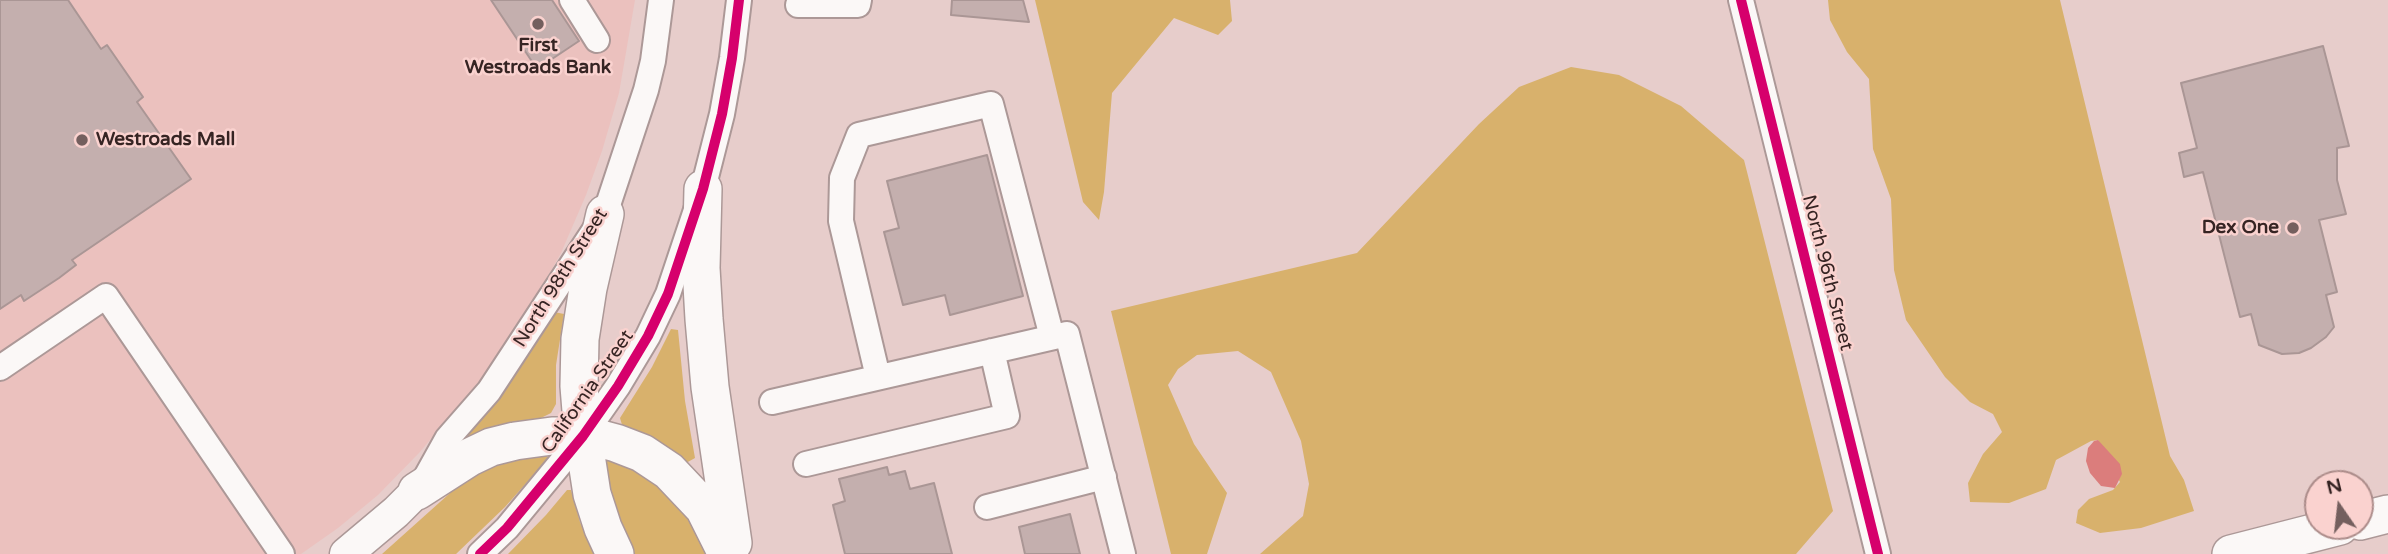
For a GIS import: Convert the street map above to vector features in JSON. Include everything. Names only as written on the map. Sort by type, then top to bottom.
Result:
[{"type":"highway","points":[[704,189],[701,268],[704,319],[714,412],[735,554]]},
{"type":"highway","points":[[605,214],[588,288],[580,339],[579,386],[592,495],[615,554]]},
{"type":"highway","points":[[417,491],[470,457],[491,447],[552,436],[583,436],[616,443],[642,453],[670,471],[704,508],[727,554]]},
{"type":"highway","points":[[2231,554],[2304,535]]},
{"type":"main road","points":[[346,554],[397,512],[417,491]]},
{"type":"street","points":[[572,0],[597,40]]},
{"type":"street","name":"North 98th Street","points":[[417,491],[447,439],[489,391],[605,214],[646,90],[653,61],[661,0]]},
{"type":"street","points":[[704,189],[722,114],[739,0]]},
{"type":"street","points":[[799,5],[858,5],[859,0]]},
{"type":"street","name":"North 96th Street","points":[[1741,0],[1878,554]]},
{"type":"street","points":[[878,377],[841,221],[842,178],[859,135],[992,104],[1052,337]]},
{"type":"street","name":"California Street","points":[[480,554],[507,528],[583,436],[618,386],[648,336],[668,294],[704,189]]},
{"type":"street","points":[[0,368],[106,296],[282,554]]},
{"type":"street","points":[[772,402],[1067,334],[1124,554]]},
{"type":"street","points":[[806,464],[1007,416],[992,351]]},
{"type":"street","points":[[987,507],[1104,477]]},
{"type":"shaded area","points":[[0,0],[635,0],[619,93],[602,151],[561,253],[498,359],[419,453],[378,495],[301,554],[0,554]]},
{"type":"shaded area","points":[[1035,0],[1230,0],[1232,21],[1218,35],[1174,18],[1112,93],[1104,192],[1099,220],[1083,202]]},
{"type":"shaded area","points":[[1828,0],[2060,0],[2170,456],[2184,480],[2194,511],[2141,528],[2100,533],[2076,523],[2078,510],[2089,499],[2113,490],[2120,482],[2098,440],[2091,441],[2056,460],[2046,489],[2009,503],[1970,502],[1968,483],[1983,454],[2002,432],[1993,414],[1970,402],[1945,377],[1906,320],[1894,270],[1891,199],[1873,149],[1869,79],[1847,52],[1830,20]]},
{"type":"shaded area","points":[[1571,67],[1619,75],[1681,106],[1744,160],[1833,511],[1796,554],[1260,554],[1303,516],[1309,484],[1301,441],[1271,372],[1238,351],[1197,355],[1178,369],[1168,385],[1194,444],[1227,493],[1207,554],[1171,554],[1111,311],[1357,253],[1479,124],[1519,87]]},
{"type":"shaded area","points":[[554,312],[564,314],[556,365],[556,404],[551,413],[541,418],[513,422],[466,441],[463,439],[497,400]]},
{"type":"shaded area","points":[[671,329],[678,330],[685,401],[695,458],[686,463],[623,428],[620,418],[652,367]]},
{"type":"shaded area","points":[[2098,440],[2120,464],[2122,474],[2115,488],[2101,486],[2090,473],[2086,461],[2088,448]]},
{"type":"shaded area","points":[[543,452],[548,457],[545,462],[505,507],[456,554],[382,554],[459,485],[499,463]]},
{"type":"shaded area","points":[[608,460],[634,470],[659,485],[689,516],[708,554],[632,554],[610,495],[603,465]]},
{"type":"shaded area","points":[[567,490],[571,490],[580,522],[594,554],[508,554],[546,515]]},
{"type":"building","name":"Westroads Mall","points":[[0,0],[68,0],[101,49],[107,45],[143,97],[137,102],[191,179],[72,260],[76,265],[59,278],[24,301],[21,295],[0,309]]},
{"type":"building","name":"First Westroads Bank","points":[[491,0],[552,0],[579,41],[537,69]]},
{"type":"building","points":[[952,0],[1023,0],[1029,22],[951,15]]},
{"type":"building","points":[[2323,46],[2349,146],[2337,148],[2337,180],[2346,214],[2319,220],[2337,292],[2326,295],[2334,327],[2311,348],[2299,353],[2282,354],[2259,345],[2251,314],[2240,317],[2203,172],[2184,177],[2179,153],[2197,148],[2181,83]]},
{"type":"building","points":[[987,155],[1023,296],[950,315],[945,295],[903,305],[884,232],[899,228],[887,181]]},
{"type":"building","points":[[887,467],[889,475],[905,471],[910,489],[934,483],[952,554],[845,554],[833,505],[845,501],[839,479]]},
{"type":"building","points":[[1070,514],[1080,554],[1025,554],[1019,527]]},
{"type":"cycle path","points":[[480,554],[507,528],[583,436],[648,336],[668,294],[703,189],[722,114],[739,0]]},
{"type":"cycle path","points":[[1741,0],[1878,554]]},
{"type":"place","name":"First Westroads Bank","points":[[538,24]]},
{"type":"place","name":"Westroads Mall","points":[[82,140]]},
{"type":"place","name":"Dex One","points":[[2293,228]]}]
